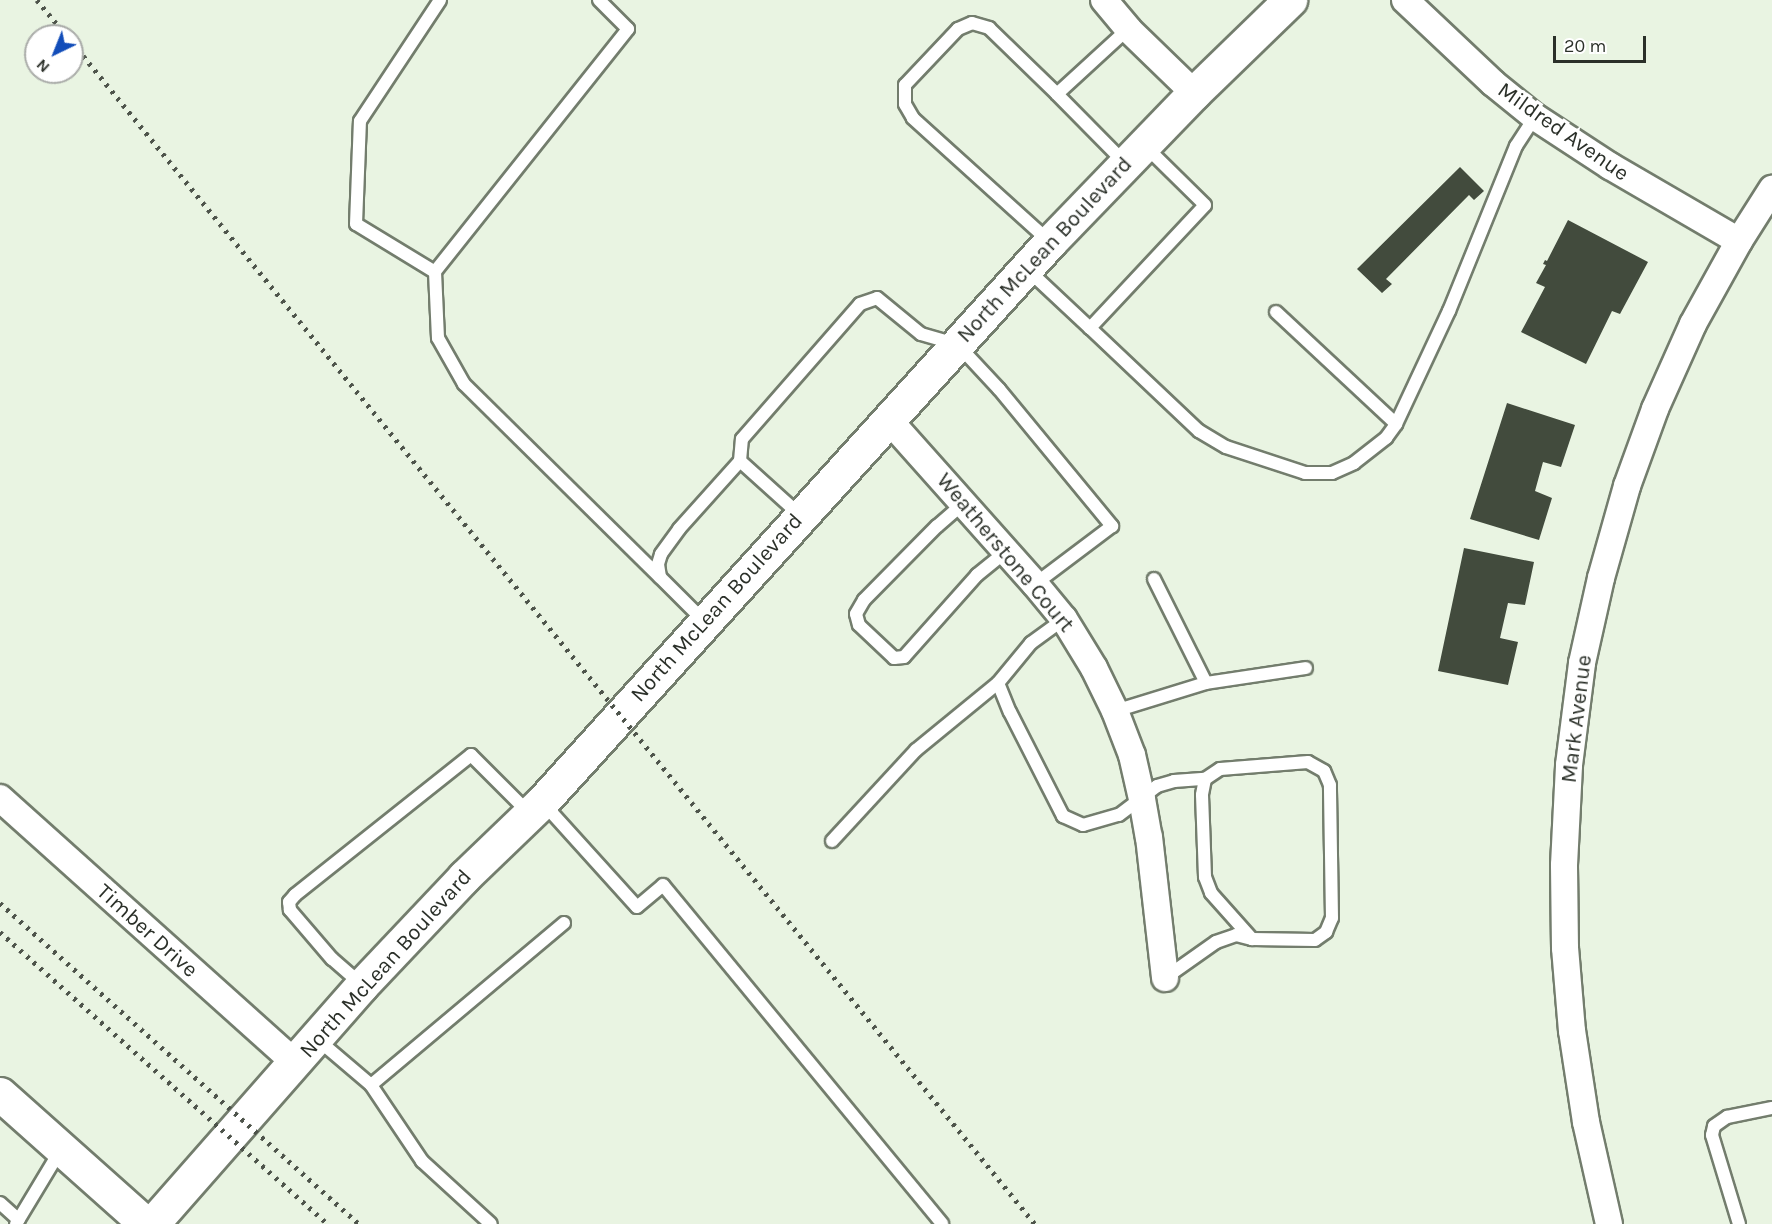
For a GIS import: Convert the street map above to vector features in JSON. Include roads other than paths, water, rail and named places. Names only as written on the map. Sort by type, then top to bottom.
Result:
[{"type":"main road","name":"North McLean Boulevard","points":[[152,1224],[317,1039],[362,985],[464,877],[535,807],[1050,242],[1194,93],[1290,0]]},
{"type":"main road","points":[[0,1094],[146,1224]]},
{"type":"street","points":[[1104,0],[1128,29],[1194,93]]},
{"type":"street","name":"Mildred Avenue","points":[[1405,0],[1492,83],[1535,117],[1610,166],[1739,241]]},
{"type":"street","name":"Mark Avenue","points":[[1609,1224],[1586,1122],[1570,1007],[1565,948],[1563,865],[1569,765],[1585,652],[1601,578],[1627,486],[1655,409],[1693,324],[1739,241],[1772,189]]},
{"type":"street","name":"Weatherstone Court","points":[[888,419],[1007,550],[1064,619],[1094,668],[1115,711],[1132,754],[1149,837],[1165,978]]},
{"type":"street","name":"Timber Drive","points":[[0,798],[295,1063]]},
{"type":"lane","points":[[435,272],[356,224],[360,121],[440,0]]},
{"type":"lane","points":[[599,0],[627,29],[435,272],[438,338],[464,384],[705,622]]},
{"type":"lane","points":[[1050,242],[913,118],[905,104],[904,85],[958,29],[972,23],[989,28],[1057,94],[1205,205],[1090,328]]},
{"type":"lane","points":[[1057,94],[1128,29]]},
{"type":"lane","points":[[1027,269],[1199,431],[1226,447],[1284,467],[1305,473],[1332,473],[1371,451],[1396,424],[1449,311],[1516,146],[1535,117]]},
{"type":"lane","points":[[660,577],[658,564],[661,554],[679,529],[740,461],[742,439],[860,304],[877,298],[921,334],[957,344],[999,389],[1112,526],[1035,584]]},
{"type":"lane","points":[[1276,312],[1396,424]]},
{"type":"lane","points":[[740,461],[800,515]]},
{"type":"lane","points":[[965,502],[937,526],[864,600],[856,614],[859,626],[894,658],[904,657],[977,575],[1007,550]]},
{"type":"lane","points":[[1154,579],[1206,683]]},
{"type":"lane","points":[[832,841],[916,750],[998,683],[1031,642],[1064,619]]},
{"type":"lane","points":[[1115,711],[1206,683],[1305,668]]},
{"type":"lane","points":[[998,683],[1064,816],[1083,825],[1119,815],[1157,786],[1173,781],[1205,779],[1220,769],[1308,762],[1324,771],[1330,785],[1332,918],[1326,932],[1315,940],[1252,939],[1236,935],[1216,942],[1165,978]]},
{"type":"lane","points":[[362,985],[332,959],[290,910],[289,902],[471,755],[535,807],[637,907],[663,885],[942,1224]]},
{"type":"lane","points":[[1205,779],[1202,795],[1205,877],[1211,893],[1252,939]]},
{"type":"lane","points":[[371,1085],[564,923]]},
{"type":"lane","points":[[317,1039],[371,1085],[422,1161],[491,1224]]},
{"type":"lane","points":[[1739,1224],[1712,1135],[1714,1126],[1727,1117],[1772,1108]]},
{"type":"lane","points":[[0,1203],[17,1222],[61,1149]]},
{"type":"railway","points":[[37,0],[57,24]]},
{"type":"railway","points":[[84,57],[1035,1224]]},
{"type":"railway","points":[[0,903],[359,1224]]},
{"type":"railway","points":[[0,932],[328,1224]]}]
